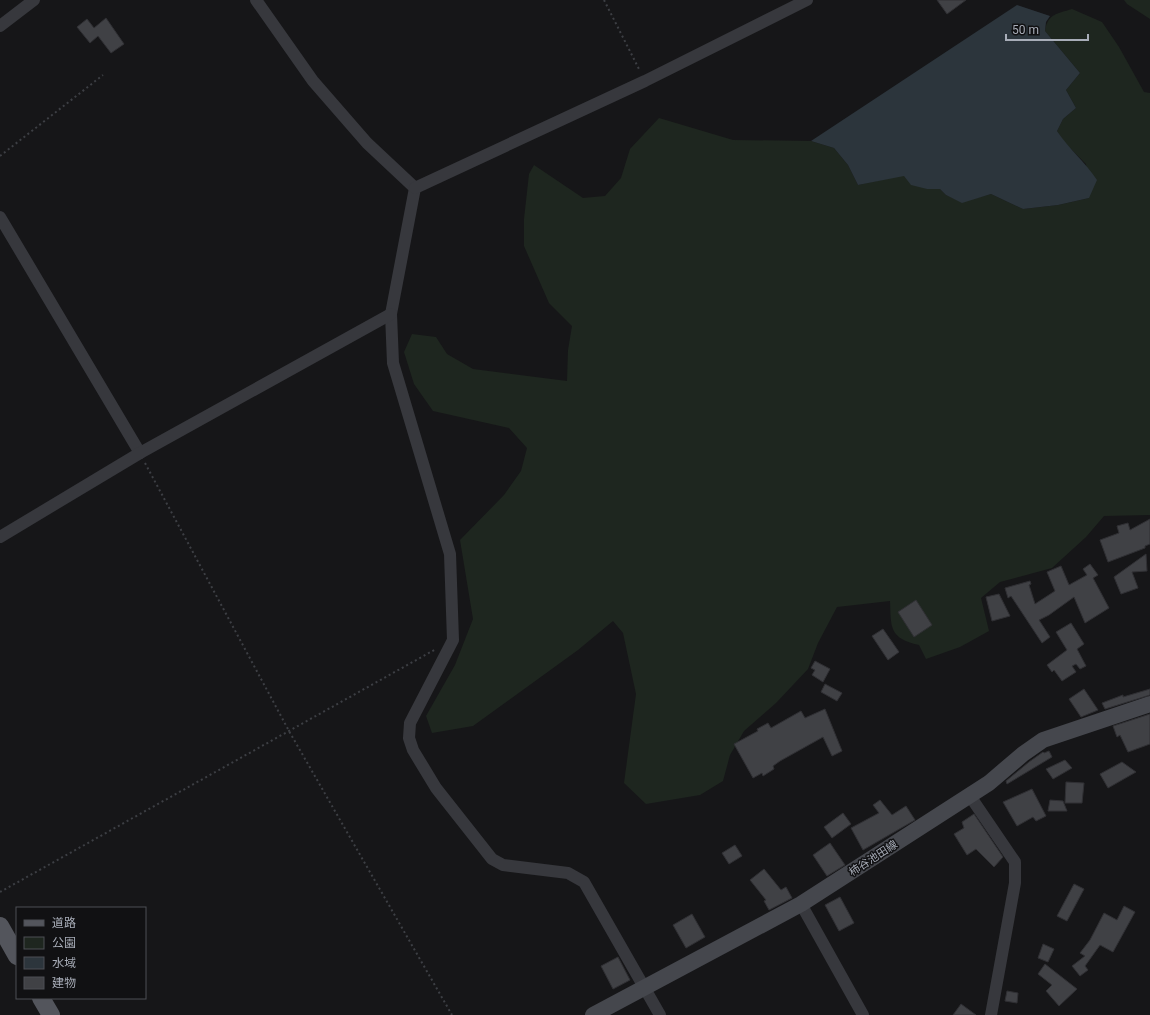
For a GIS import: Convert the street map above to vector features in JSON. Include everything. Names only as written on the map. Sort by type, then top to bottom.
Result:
[{"type":"main road","name":"柿谷池田線","points":[[593,1015],[801,904],[989,784],[1043,740],[1150,704]]},
{"type":"main road","points":[[0,926],[16,954]]},
{"type":"main road","points":[[42,999],[50,1015]]},
{"type":"street","points":[[0,26],[34,0]]},
{"type":"street","points":[[256,0],[313,81],[367,143],[415,188]]},
{"type":"street","points":[[415,188],[645,81],[807,0]]},
{"type":"street","points":[[415,188],[391,314],[393,363],[450,554],[453,640],[410,723],[409,738],[413,750],[436,788],[492,859],[503,865],[568,873],[584,882],[646,988],[660,1015]]},
{"type":"street","points":[[0,217],[140,453]]},
{"type":"street","points":[[0,537],[140,453],[391,314]]},
{"type":"street","points":[[970,796],[1015,862],[1014,883],[991,1015]]},
{"type":"street","points":[[801,904],[862,1015]]},
{"type":"path","points":[[604,0],[645,81]]},
{"type":"path","points":[[0,156],[103,75]]},
{"type":"path","points":[[140,453],[289,730],[452,1015]]},
{"type":"path","points":[[0,892],[453,640]]},
{"type":"green space","points":[[1124,0],[1150,0],[1150,19],[1127,4]]},
{"type":"green space","points":[[1072,9],[1102,22],[1119,47],[1144,92],[1150,93],[1150,515],[1104,516],[1086,537],[1052,568],[1000,582],[981,598],[989,631],[960,647],[926,659],[919,645],[902,639],[897,635],[892,625],[890,601],[837,607],[818,643],[808,669],[776,703],[744,731],[730,755],[723,781],[700,795],[646,804],[624,783],[636,694],[623,633],[613,621],[578,650],[473,726],[432,733],[426,716],[455,665],[473,619],[460,540],[504,495],[521,471],[527,448],[509,428],[433,411],[414,384],[404,352],[412,334],[436,337],[447,354],[473,369],[567,381],[568,350],[572,326],[549,303],[524,246],[524,219],[529,174],[534,165],[583,198],[605,196],[621,178],[630,149],[659,118],[733,140],[811,141],[834,148],[848,165],[858,185],[904,175],[927,189],[940,189],[946,195],[962,202],[991,194],[1023,209],[1058,205],[1089,198],[1086,164],[1065,143],[1057,131],[1063,119],[1076,108],[1066,90],[1080,73],[1045,31],[1046,25],[1051,17],[1058,13]]},
{"type":"water","points":[[1017,5],[1050,16],[1046,22],[1045,31],[1080,73],[1066,90],[1076,108],[1063,119],[1057,131],[1097,180],[1089,198],[1058,205],[1023,209],[991,194],[962,203],[946,195],[940,189],[927,189],[911,185],[904,176],[858,185],[848,165],[834,148],[811,141]]},
{"type":"building","points":[[937,0],[966,0],[947,14]]},
{"type":"building","points":[[106,18],[124,44],[111,53],[98,36],[90,43],[77,27],[87,19],[94,28]]},
{"type":"building","points":[[1150,519],[1150,544],[1145,546],[1145,548],[1108,562],[1100,540],[1119,533],[1117,526],[1128,523],[1130,530]]},
{"type":"building","points":[[1146,554],[1147,571],[1132,572],[1138,588],[1121,594],[1114,577]]},
{"type":"building","points":[[1090,564],[1098,575],[1093,578],[1109,608],[1085,623],[1074,597],[1049,615],[1039,620],[1050,637],[1042,643],[1011,596],[1008,598],[1005,588],[1030,581],[1031,584],[1029,585],[1035,604],[1055,591],[1047,572],[1061,566],[1069,585],[1087,575],[1083,569]]},
{"type":"building","points":[[999,594],[1010,616],[992,621],[986,597]]},
{"type":"building","points":[[916,600],[932,625],[914,637],[898,612]]},
{"type":"building","points":[[1071,623],[1084,644],[1077,649],[1086,666],[1080,669],[1076,664],[1072,666],[1076,672],[1062,681],[1054,670],[1052,672],[1047,665],[1067,650],[1056,632]]},
{"type":"building","points":[[883,629],[899,652],[888,660],[872,636]]},
{"type":"building","points":[[815,661],[830,669],[823,682],[812,675],[815,670],[811,668]]},
{"type":"building","points":[[825,684],[842,693],[837,701],[821,692]]},
{"type":"building","points":[[1084,689],[1098,710],[1081,717],[1069,699]]},
{"type":"building","points":[[1150,689],[1150,695],[1105,709],[1102,703],[1123,695],[1123,697]]},
{"type":"building","points":[[825,709],[842,751],[832,756],[823,737],[780,761],[773,766],[774,769],[763,776],[762,773],[753,778],[734,744],[758,731],[757,729],[768,723],[771,728],[801,711],[805,718]]},
{"type":"building","points":[[1150,714],[1150,744],[1128,752],[1120,735],[1117,737],[1113,726]]},
{"type":"building","points":[[1049,751],[1052,757],[1007,784],[1006,781],[1029,762],[1043,752]]},
{"type":"building","points":[[1065,760],[1072,768],[1053,779],[1046,769]]},
{"type":"building","points":[[1122,762],[1136,772],[1108,788],[1100,774]]},
{"type":"building","points":[[1066,782],[1084,783],[1082,803],[1065,803]]},
{"type":"building","points":[[1032,789],[1046,816],[1036,821],[1033,817],[1017,826],[1003,802]]},
{"type":"building","points":[[880,800],[892,815],[906,806],[915,820],[863,850],[851,828],[879,813],[873,805]]},
{"type":"building","points":[[1050,800],[1063,801],[1067,811],[1048,811]]},
{"type":"building","points":[[843,813],[851,824],[832,838],[824,827]]},
{"type":"building","points":[[974,814],[1003,857],[994,867],[976,849],[967,855],[954,834],[964,828],[962,822]]},
{"type":"building","points":[[830,843],[845,865],[827,876],[813,855]]},
{"type":"building","points":[[735,845],[742,856],[729,864],[722,853]]},
{"type":"building","points":[[764,869],[781,890],[786,887],[792,898],[769,910],[764,901],[766,900],[750,880]]},
{"type":"building","points":[[1074,884],[1084,889],[1067,921],[1057,916]]},
{"type":"building","points":[[840,897],[854,923],[839,931],[825,905]]},
{"type":"building","points":[[1124,906],[1135,912],[1113,952],[1100,945],[1085,966],[1088,970],[1080,976],[1072,966],[1085,956],[1080,953],[1090,940],[1104,913],[1117,920]]},
{"type":"building","points":[[692,914],[705,937],[686,948],[673,925]]},
{"type":"building","points":[[1043,944],[1054,949],[1048,962],[1038,958]]},
{"type":"building","points":[[618,957],[630,980],[613,989],[601,966]]},
{"type":"building","points":[[1045,964],[1077,989],[1059,1006],[1046,991],[1052,985],[1038,974]]},
{"type":"building","points":[[1007,991],[1018,993],[1017,1003],[1005,1001]]},
{"type":"building","points":[[961,1004],[976,1015],[953,1015]]}]
